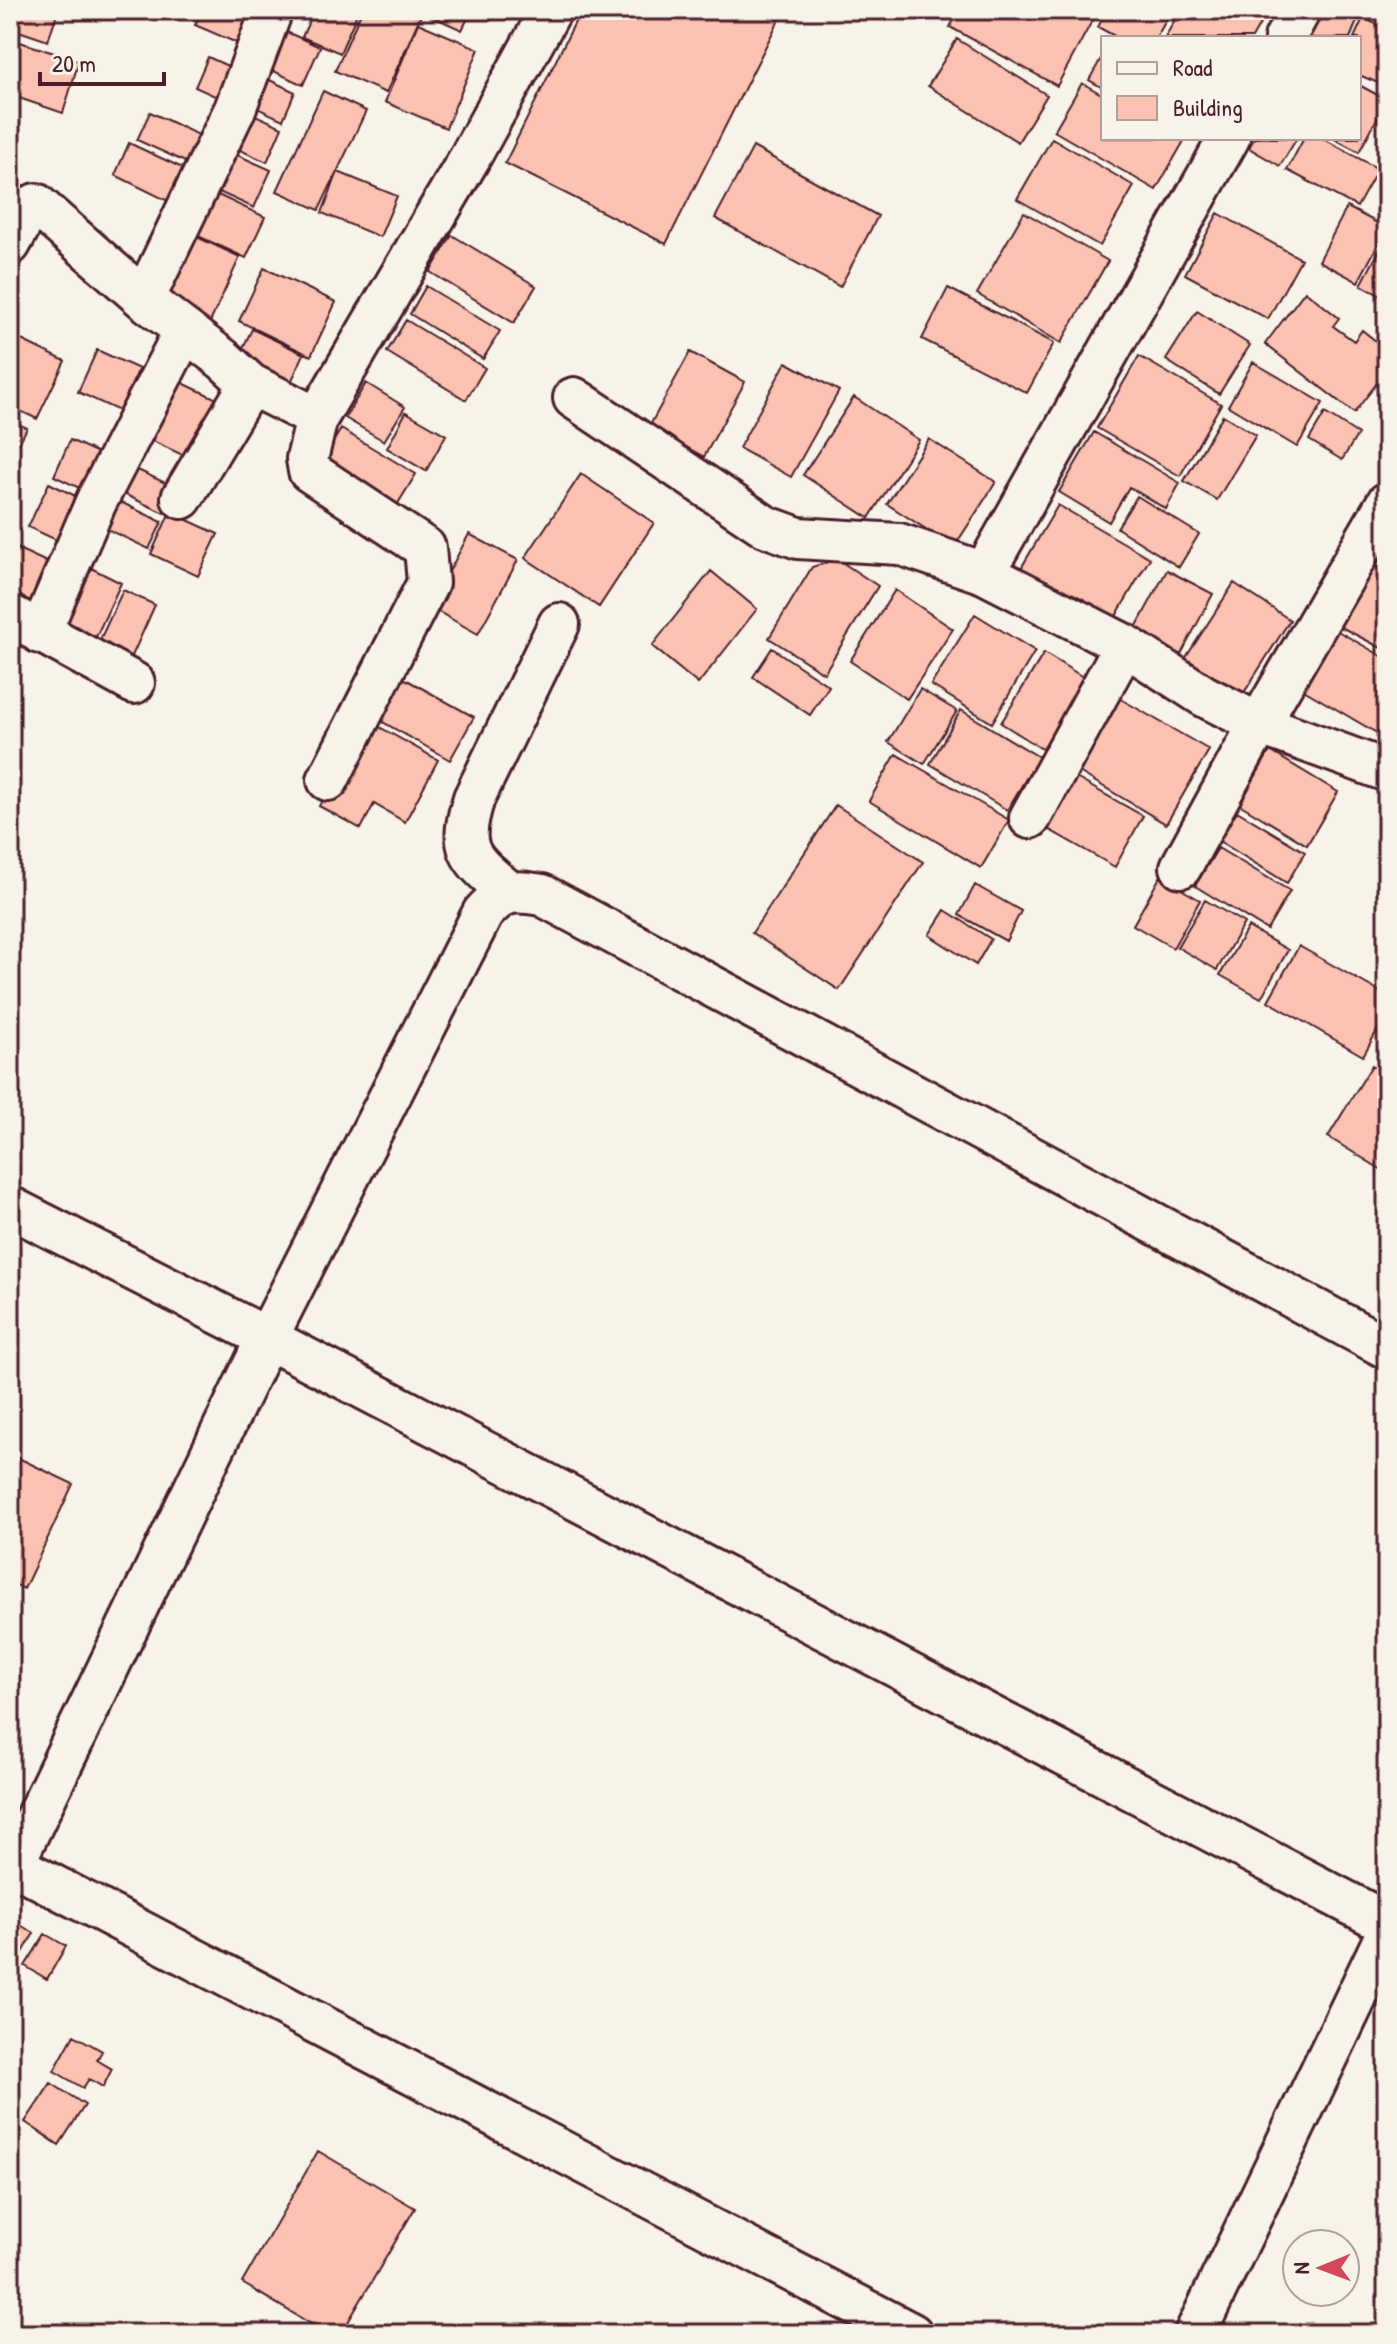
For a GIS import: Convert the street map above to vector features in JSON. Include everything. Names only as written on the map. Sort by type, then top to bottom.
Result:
[{"type":"street","points":[[144,299],[235,109],[272,10]]},
{"type":"street","points":[[328,780],[428,583],[425,548],[309,471],[307,459],[317,418],[469,159],[551,10]]},
{"type":"street","points":[[1286,36],[1300,10]]},
{"type":"street","points":[[984,573],[1228,140]]},
{"type":"street","points":[[23,195],[144,299],[250,384],[317,418]]},
{"type":"street","points":[[10,244],[22,222],[23,195]]},
{"type":"street","points":[[134,683],[22,633],[96,502],[185,330]]},
{"type":"street","points":[[182,498],[250,384]]},
{"type":"street","points":[[574,398],[765,526],[798,538],[899,544],[984,573],[1125,645],[1204,696],[1259,724],[1387,771]]},
{"type":"street","points":[[1181,867],[1259,724],[1387,503]]},
{"type":"street","points":[[509,892],[481,868],[468,848],[465,827],[474,798],[559,624]]},
{"type":"street","points":[[1030,818],[1125,645]]},
{"type":"street","points":[[912,2334],[11,1864],[267,1338],[483,913],[495,900],[509,892],[542,895],[1387,1348]]},
{"type":"street","points":[[10,1207],[1387,1923]]},
{"type":"street","points":[[1195,2334],[1387,1933]]},
{"type":"building","points":[[10,10],[58,10],[48,41],[10,28]]},
{"type":"building","points":[[202,10],[246,10],[252,13],[239,44],[195,25]]},
{"type":"building","points":[[314,10],[349,10],[357,14],[340,53],[302,37]]},
{"type":"building","points":[[362,10],[409,10],[421,15],[386,93],[335,71]]},
{"type":"building","points":[[418,10],[472,10],[462,30]]},
{"type":"building","points":[[581,10],[784,10],[666,244],[505,163]]},
{"type":"building","points":[[959,10],[1098,10],[1057,86],[950,27]]},
{"type":"building","points":[[1107,10],[1172,10],[1157,36],[1114,36],[1098,27]]},
{"type":"building","points":[[1180,10],[1268,10],[1253,36],[1166,36]]},
{"type":"building","points":[[1318,10],[1350,10],[1360,14],[1351,36],[1307,36]]},
{"type":"building","points":[[1369,10],[1387,10],[1387,23],[1367,14]]},
{"type":"building","points":[[1363,18],[1387,29],[1387,62],[1378,83],[1361,76],[1361,36],[1355,36]]},
{"type":"building","points":[[418,23],[479,49],[446,128],[385,102]]},
{"type":"building","points":[[280,29],[320,47],[303,85],[263,66]]},
{"type":"building","points":[[957,39],[1047,95],[1018,142],[928,86]]},
{"type":"building","points":[[20,42],[79,61],[63,113],[10,95],[10,73]]},
{"type":"building","points":[[208,57],[241,72],[228,102],[195,87]]},
{"type":"building","points":[[1101,59],[1101,87],[1089,80]]},
{"type":"building","points":[[255,73],[295,92],[283,120],[242,101]]},
{"type":"building","points":[[1082,83],[1101,94],[1101,140],[1184,141],[1156,190],[1054,131]]},
{"type":"building","points":[[1361,86],[1387,100],[1359,152],[1337,140],[1361,140]]},
{"type":"building","points":[[323,91],[366,111],[319,210],[277,191]]},
{"type":"building","points":[[240,108],[282,127],[267,162],[224,143]]},
{"type":"building","points":[[150,112],[207,139],[194,166],[137,140]]},
{"type":"building","points":[[1052,138],[1134,186],[1100,246],[1017,199]]},
{"type":"building","points":[[1253,140],[1296,140],[1280,166],[1249,148]]},
{"type":"building","points":[[1303,140],[1326,140],[1378,169],[1357,207],[1287,170]]},
{"type":"building","points":[[129,143],[191,172],[176,205],[115,175]]},
{"type":"building","points":[[753,147],[878,216],[840,287],[715,218]]},
{"type":"building","points":[[224,149],[271,170],[254,208],[208,187]]},
{"type":"building","points":[[338,172],[397,196],[380,237],[322,213]]},
{"type":"building","points":[[205,189],[265,217],[246,258],[185,230]]},
{"type":"building","points":[[1347,207],[1387,228],[1358,282],[1319,261]]},
{"type":"building","points":[[1024,212],[1108,261],[1061,343],[977,294]]},
{"type":"building","points":[[1218,213],[1301,259],[1268,319],[1185,274]]},
{"type":"building","points":[[184,231],[240,257],[207,329],[150,303]]},
{"type":"building","points":[[452,235],[536,286],[514,323],[430,272]]},
{"type":"building","points":[[1387,236],[1387,299],[1361,285]]},
{"type":"building","points":[[264,268],[336,302],[311,356],[239,321]]},
{"type":"building","points":[[426,286],[500,331],[483,359],[410,314]]},
{"type":"building","points":[[948,288],[1054,343],[1027,393],[922,339]]},
{"type":"building","points":[[1305,291],[1339,318],[1333,326],[1354,341],[1362,330],[1387,350],[1387,370],[1354,413],[1265,344]]},
{"type":"building","points":[[1197,311],[1250,345],[1219,394],[1166,360]]},
{"type":"building","points":[[406,320],[485,368],[466,400],[387,352]]},
{"type":"building","points":[[252,329],[304,354],[286,393],[233,368]]},
{"type":"building","points":[[13,336],[65,361],[37,419],[10,406],[10,343]]},
{"type":"building","points":[[97,350],[139,369],[119,411],[78,392]]},
{"type":"building","points":[[690,352],[745,382],[704,457],[649,427]]},
{"type":"building","points":[[1139,356],[1221,404],[1180,476],[1097,428]]},
{"type":"building","points":[[786,362],[839,391],[791,477],[739,448]]},
{"type":"building","points":[[1253,362],[1323,403],[1297,447],[1228,406]]},
{"type":"building","points":[[174,379],[217,399],[189,458],[146,438]]},
{"type":"building","points":[[366,383],[405,407],[384,441],[345,418]]},
{"type":"building","points":[[854,397],[919,440],[869,518],[803,475]]},
{"type":"building","points":[[406,412],[446,435],[426,471],[387,448]]},
{"type":"building","points":[[1325,413],[1358,434],[1342,460],[1309,440]]},
{"type":"building","points":[[1223,415],[1256,435],[1217,500],[1184,481]]},
{"type":"building","points":[[10,420],[27,428],[10,461]]},
{"type":"building","points":[[341,429],[416,474],[394,510],[319,465]]},
{"type":"building","points":[[1094,432],[1180,483],[1166,509],[1129,487],[1109,522],[1059,492]]},
{"type":"building","points":[[929,439],[996,482],[954,547],[887,504]]},
{"type":"building","points":[[70,440],[107,457],[90,493],[54,476]]},
{"type":"building","points":[[125,464],[176,488],[164,513],[113,489]]},
{"type":"building","points":[[581,474],[654,523],[599,607],[525,558]]},
{"type":"building","points":[[49,483],[94,505],[74,548],[28,527]]},
{"type":"building","points":[[1137,496],[1199,534],[1179,567],[1117,528]]},
{"type":"building","points":[[110,497],[162,522],[149,549],[96,524]]},
{"type":"building","points":[[1058,505],[1150,558],[1112,623],[1020,570]]},
{"type":"building","points":[[170,512],[218,534],[198,576],[151,554]]},
{"type":"building","points":[[469,534],[518,560],[478,634],[430,607]]},
{"type":"building","points":[[14,547],[62,569],[37,622],[10,609],[10,557]]},
{"type":"building","points":[[837,559],[878,586],[824,673],[769,638],[812,567]]},
{"type":"building","points":[[83,564],[121,583],[89,652],[51,634]]},
{"type":"building","points":[[1371,564],[1387,572],[1387,651],[1339,626]]},
{"type":"building","points":[[1167,570],[1213,594],[1179,658],[1133,633]]},
{"type":"building","points":[[711,571],[757,609],[698,684],[652,646]]},
{"type":"building","points":[[1234,583],[1290,620],[1240,699],[1183,662]]},
{"type":"building","points":[[123,590],[155,605],[124,674],[91,659]]},
{"type":"building","points":[[895,590],[953,629],[907,699],[850,661]]},
{"type":"building","points":[[975,614],[1035,651],[992,723],[931,685]]},
{"type":"building","points":[[1336,630],[1387,659],[1387,739],[1302,689]]},
{"type":"building","points":[[772,648],[829,686],[810,715],[753,677]]},
{"type":"building","points":[[1044,653],[1091,682],[1047,752],[1001,723]]},
{"type":"building","points":[[398,675],[474,717],[450,760],[374,717]]},
{"type":"building","points":[[920,689],[957,711],[924,764],[888,742]]},
{"type":"building","points":[[1112,694],[1209,750],[1166,824],[1069,766]]},
{"type":"building","points":[[961,710],[1039,757],[1007,810],[930,764]]},
{"type":"building","points":[[367,720],[438,760],[405,822],[374,804],[361,829],[319,806]]},
{"type":"building","points":[[1270,751],[1338,792],[1307,845],[1239,804]]},
{"type":"building","points":[[896,754],[1009,820],[981,868],[869,801]]},
{"type":"building","points":[[1076,778],[1143,816],[1115,867],[1048,829]]},
{"type":"building","points":[[836,805],[923,862],[839,990],[752,933]]},
{"type":"building","points":[[1237,811],[1305,852],[1287,883],[1219,841]]},
{"type":"building","points":[[1218,848],[1290,891],[1267,930],[1195,886]]},
{"type":"building","points":[[1160,877],[1200,900],[1173,948],[1133,925]]},
{"type":"building","points":[[975,885],[1021,911],[1006,941],[959,915]]},
{"type":"building","points":[[1205,900],[1244,923],[1217,970],[1177,947]]},
{"type":"building","points":[[945,910],[991,939],[976,965],[929,935]]},
{"type":"building","points":[[1248,927],[1288,950],[1261,998],[1220,975]]},
{"type":"building","points":[[1299,946],[1387,996],[1387,1013],[1363,1056],[1268,1001]]},
{"type":"building","points":[[1372,1065],[1387,1074],[1387,1173],[1328,1137]]},
{"type":"building","points":[[10,1454],[73,1484],[24,1589],[10,1582]]},
{"type":"building","points":[[10,1919],[34,1933],[17,1963],[10,1959]]},
{"type":"building","points":[[45,1934],[66,1946],[47,1979],[25,1966]]},
{"type":"building","points":[[74,2035],[102,2051],[97,2060],[112,2069],[103,2087],[89,2079],[83,2088],[54,2071]]},
{"type":"building","points":[[51,2083],[85,2105],[59,2145],[25,2122]]},
{"type":"building","points":[[318,2151],[415,2208],[341,2334],[328,2334],[242,2283]]}]
